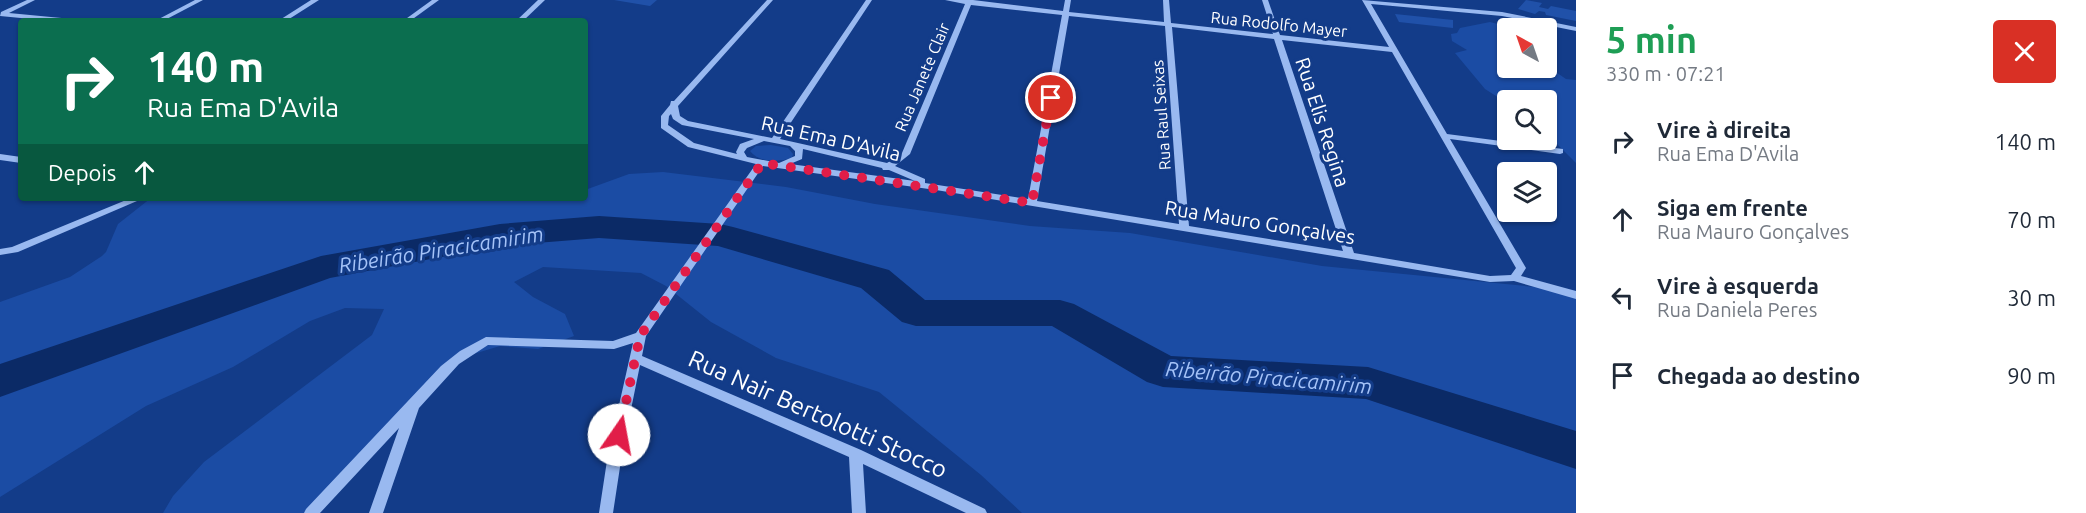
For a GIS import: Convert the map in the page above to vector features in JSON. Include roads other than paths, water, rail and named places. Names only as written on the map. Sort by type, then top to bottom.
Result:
[{"type":"street","points":[[0,14],[32,0]]},
{"type":"street","points":[[164,18],[200,0]]},
{"type":"street","points":[[286,18],[316,0]]},
{"type":"street","points":[[410,18],[436,0]]},
{"type":"street","points":[[522,18],[542,0]]},
{"type":"street","points":[[674,103],[770,0]]},
{"type":"street","points":[[774,141],[869,0]]},
{"type":"street","name":"Rua Rodolfo Mayer","points":[[948,0],[1393,50]]},
{"type":"street","points":[[1032,203],[1068,0]]},
{"type":"street","name":"Rua Raul Seixas","points":[[1166,0],[1184,228]]},
{"type":"street","name":"Rua Elis Regina","points":[[1265,0],[1349,255]]},
{"type":"street","points":[[1463,0],[1467,5],[1463,10]]},
{"type":"street","name":"Rua Janete Clair","points":[[864,176],[890,167],[906,154],[970,1]]},
{"type":"street","points":[[1365,1],[1502,14],[1576,29]]},
{"type":"street","points":[[1365,1],[1521,268],[1514,278]]},
{"type":"street","points":[[0,14],[41,18]]},
{"type":"street","name":"Rua Ema D'Avila","points":[[674,103],[676,117],[685,123],[792,144],[890,167],[936,187]]},
{"type":"street","name":"Rua Ema D'Avila","points":[[674,103],[665,116],[664,126],[673,135],[701,148],[762,163],[936,187]]},
{"type":"street","points":[[1444,136],[1560,151]]},
{"type":"street","points":[[744,159],[740,152],[743,146],[764,139]]},
{"type":"street","points":[[777,165],[789,164],[799,157],[800,150],[792,144]]},
{"type":"street","points":[[0,158],[18,160]]},
{"type":"street","points":[[606,513],[615,454],[640,336],[762,163]]},
{"type":"street","name":"Rua Mauro Gonçalves","points":[[936,187],[1490,279],[1514,278],[1576,295]]},
{"type":"street","points":[[0,252],[14,250],[132,201]]},
{"type":"street","points":[[311,513],[415,404],[441,372],[468,349],[486,341],[614,345],[640,336]]},
{"type":"street","name":"Rua Nair Bertolotti Stocco","points":[[636,358],[856,454],[980,513]]},
{"type":"street","points":[[376,513],[415,404]]},
{"type":"street","points":[[856,454],[859,513]]},
{"type":"waterway","name":"Ribeirão Piracicamirim","points":[[0,381],[321,268],[500,235],[599,227],[720,235],[875,279],[916,313],[1060,313],[1163,371],[1368,383],[1576,450]]}]
